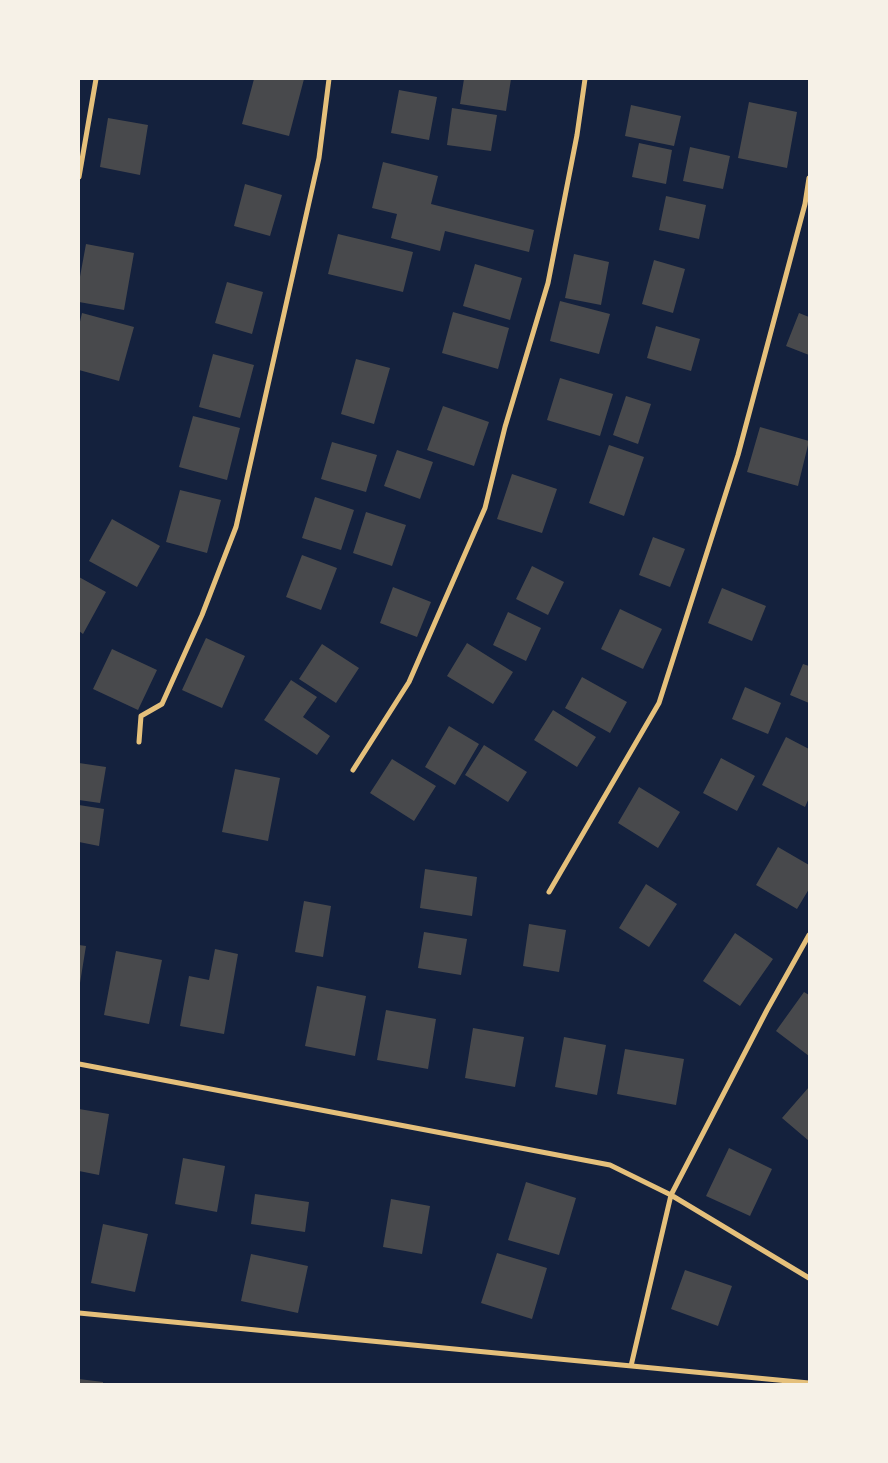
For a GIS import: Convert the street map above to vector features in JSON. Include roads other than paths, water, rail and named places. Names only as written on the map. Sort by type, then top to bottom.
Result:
[{"type":"street","points":[[79,176],[96,79]]},
{"type":"street","points":[[139,742],[141,716],[162,704],[202,615],[236,527],[319,158],[329,79]]},
{"type":"street","points":[[353,770],[409,682],[485,508],[505,427],[548,283],[577,135],[585,79]]},
{"type":"street","points":[[549,892],[659,703],[738,455],[805,204],[809,178]]},
{"type":"street","points":[[631,1366],[671,1195],[767,1010],[809,934]]},
{"type":"street","points":[[79,1064],[610,1166],[671,1195],[809,1278]]},
{"type":"street","points":[[79,1313],[809,1383]]}]
